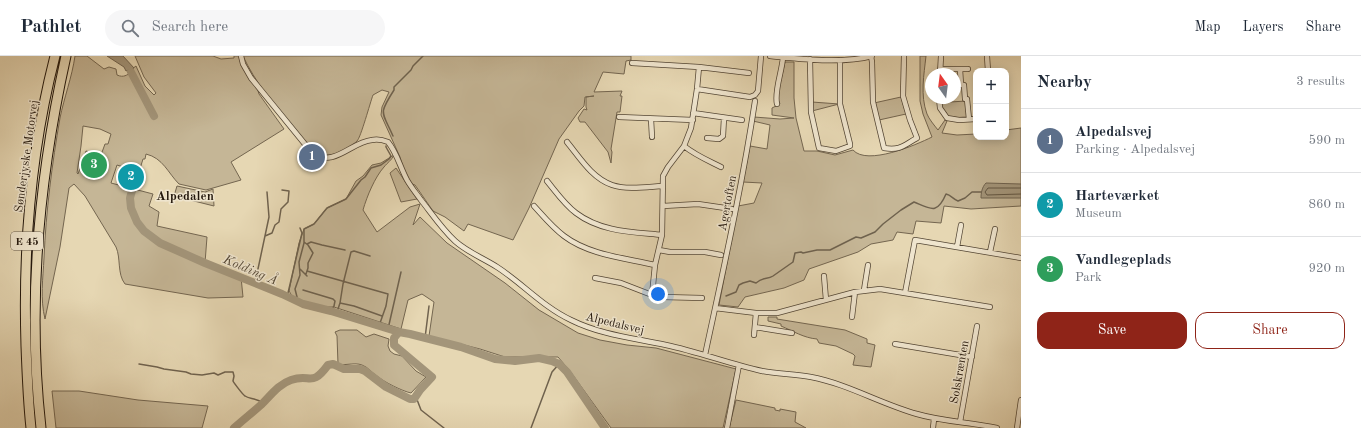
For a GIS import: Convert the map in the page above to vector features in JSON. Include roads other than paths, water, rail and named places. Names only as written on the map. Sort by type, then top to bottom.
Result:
[{"type":"highway","name":"Sønderjyske Motorvej","points":[[32,428],[27,374],[25,326],[27,240],[34,166],[41,121],[55,56]]},
{"type":"highway","name":"Sønderjyske Motorvej","points":[[41,428],[38,402],[36,346],[36,290],[39,234],[48,146],[66,56]]},
{"type":"street","name":"Alpedalsvej","points":[[241,56],[243,64],[251,78],[313,154],[323,158],[332,157],[364,142],[372,140],[388,142],[393,148],[403,172],[412,187],[437,221],[455,241],[465,249],[503,271],[554,311],[570,320],[587,328],[609,334],[664,344],[763,371],[811,377],[934,419],[997,428]]},
{"type":"street","points":[[697,88],[750,97],[755,95],[758,92],[762,56]]},
{"type":"street","points":[[770,56],[783,58],[840,60],[859,59],[872,56],[873,102],[884,148],[893,149],[917,138],[903,96],[904,56]]},
{"type":"street","points":[[940,68],[941,56]]},
{"type":"street","points":[[987,56],[988,68]]},
{"type":"street","points":[[777,104],[775,98],[782,71],[783,58]]},
{"type":"street","points":[[812,58],[810,112],[819,148],[836,151],[850,146],[840,104],[840,60]]},
{"type":"street","points":[[632,63],[699,67],[749,73]]},
{"type":"street","points":[[652,295],[655,265],[662,235],[663,176],[665,171],[684,146],[688,137],[693,120],[699,67]]},
{"type":"street","points":[[961,69],[968,69]]},
{"type":"street","points":[[961,85],[964,85],[969,120]]},
{"type":"street","name":"Agertoften","points":[[705,355],[742,177],[755,102]]},
{"type":"street","points":[[939,104],[940,108],[947,118],[959,120],[973,119]]},
{"type":"street","points":[[693,113],[742,120]]},
{"type":"street","points":[[619,116],[693,120]]},
{"type":"street","points":[[651,118],[652,137]]},
{"type":"street","points":[[707,138],[719,139],[723,136],[724,118]]},
{"type":"street","points":[[567,142],[591,171],[602,180],[612,185],[637,187],[662,186]]},
{"type":"street","points":[[684,146],[699,157],[721,167]]},
{"type":"street","points":[[547,181],[575,213],[593,223],[619,230],[662,235]]},
{"type":"street","points":[[662,206],[698,204],[732,209]]},
{"type":"street","points":[[534,206],[552,226],[581,246],[593,251],[655,265]]},
{"type":"street","points":[[957,247],[960,225]]},
{"type":"street","points":[[990,252],[994,229]]},
{"type":"street","points":[[905,293],[915,240],[1021,258]]},
{"type":"street","points":[[659,250],[670,252],[705,252],[721,255]]},
{"type":"street","points":[[864,290],[868,265]]},
{"type":"street","points":[[824,276],[826,300]]},
{"type":"street","points":[[595,278],[621,283],[652,295],[664,297],[702,298]]},
{"type":"street","points":[[715,308],[756,313],[777,313],[855,292],[880,289],[990,307]]},
{"type":"street","points":[[852,317],[855,292]]},
{"type":"street","points":[[754,335],[756,313]]},
{"type":"street","name":"Solskrænten","points":[[960,422],[977,326]]},
{"type":"street","points":[[755,327],[792,332]]},
{"type":"street","points":[[895,344],[972,356]]},
{"type":"street","points":[[726,428],[739,365]]},
{"type":"street","points":[[1017,428],[1021,400]]},
{"type":"street","points":[[933,428],[934,419]]},
{"type":"water","points":[[107,56],[123,56],[134,68],[126,71],[124,67]]},
{"type":"water","points":[[986,183],[1021,184],[1021,198],[981,198],[982,190]]},
{"type":"waterway","points":[[393,136],[384,117],[384,109],[394,90],[394,87],[423,56]]},
{"type":"waterway","points":[[131,72],[154,116]]},
{"type":"waterway","points":[[295,301],[297,297],[295,289],[300,275],[299,262],[304,243],[304,229],[314,224],[327,208],[346,199],[371,168],[381,165],[389,159],[391,156],[386,146]]},
{"type":"waterway","name":"Kolding Å","points":[[133,187],[130,198],[131,208],[137,222],[144,231],[160,243],[303,304],[399,332],[461,347],[495,359],[515,361],[539,358],[552,361],[559,364],[567,372],[605,428]]},
{"type":"waterway","points":[[265,236],[272,233],[275,225],[279,222],[281,209],[288,202],[289,191],[282,190]]},
{"type":"waterway","points":[[255,283],[269,217],[267,192]]},
{"type":"waterway","points":[[726,296],[736,292],[739,285],[743,283],[750,281],[756,283],[773,276],[793,262],[795,253],[830,250],[856,237],[861,238],[875,232],[901,210],[914,202],[925,207],[936,208],[943,201],[946,194],[958,201],[965,198],[972,192],[981,192]]},
{"type":"waterway","points":[[289,297],[288,293],[302,233],[300,228]]},
{"type":"waterway","points":[[304,242],[313,253],[308,263],[306,274]]},
{"type":"waterway","points":[[307,244],[311,242],[345,250]]},
{"type":"waterway","points":[[337,312],[351,252],[354,251],[370,256]]},
{"type":"waterway","points":[[300,269],[307,276]]},
{"type":"waterway","points":[[307,271],[388,294],[386,306],[379,326]]},
{"type":"waterway","points":[[388,329],[401,272]]},
{"type":"waterway","points":[[303,290],[333,299],[335,301],[331,311]]},
{"type":"waterway","points":[[340,303],[354,306],[382,316]]},
{"type":"waterway","points":[[425,338],[429,306]]},
{"type":"waterway","name":"Kolding Å","points":[[234,428],[283,384],[298,378],[314,378],[318,376],[328,365],[333,364],[344,369],[360,369],[365,371],[386,387],[410,399],[414,399],[432,377],[394,345],[394,338],[399,332]]},
{"type":"waterway","points":[[139,364],[202,375],[214,373],[218,375],[225,372],[233,372],[233,381],[244,395],[263,403]]},
{"type":"waterway","points":[[531,428],[552,372],[559,364]]},
{"type":"waterway","points":[[416,397],[421,410],[444,428]]},
{"type":"place","name":"Alpedalsvej","points":[[312,157]]},
{"type":"place","name":"Vandlegeplads","points":[[94,165]]},
{"type":"place","name":"Harteværket","points":[[131,177]]},
{"type":"district","name":"Alpedalen","points":[[185,195]]}]
